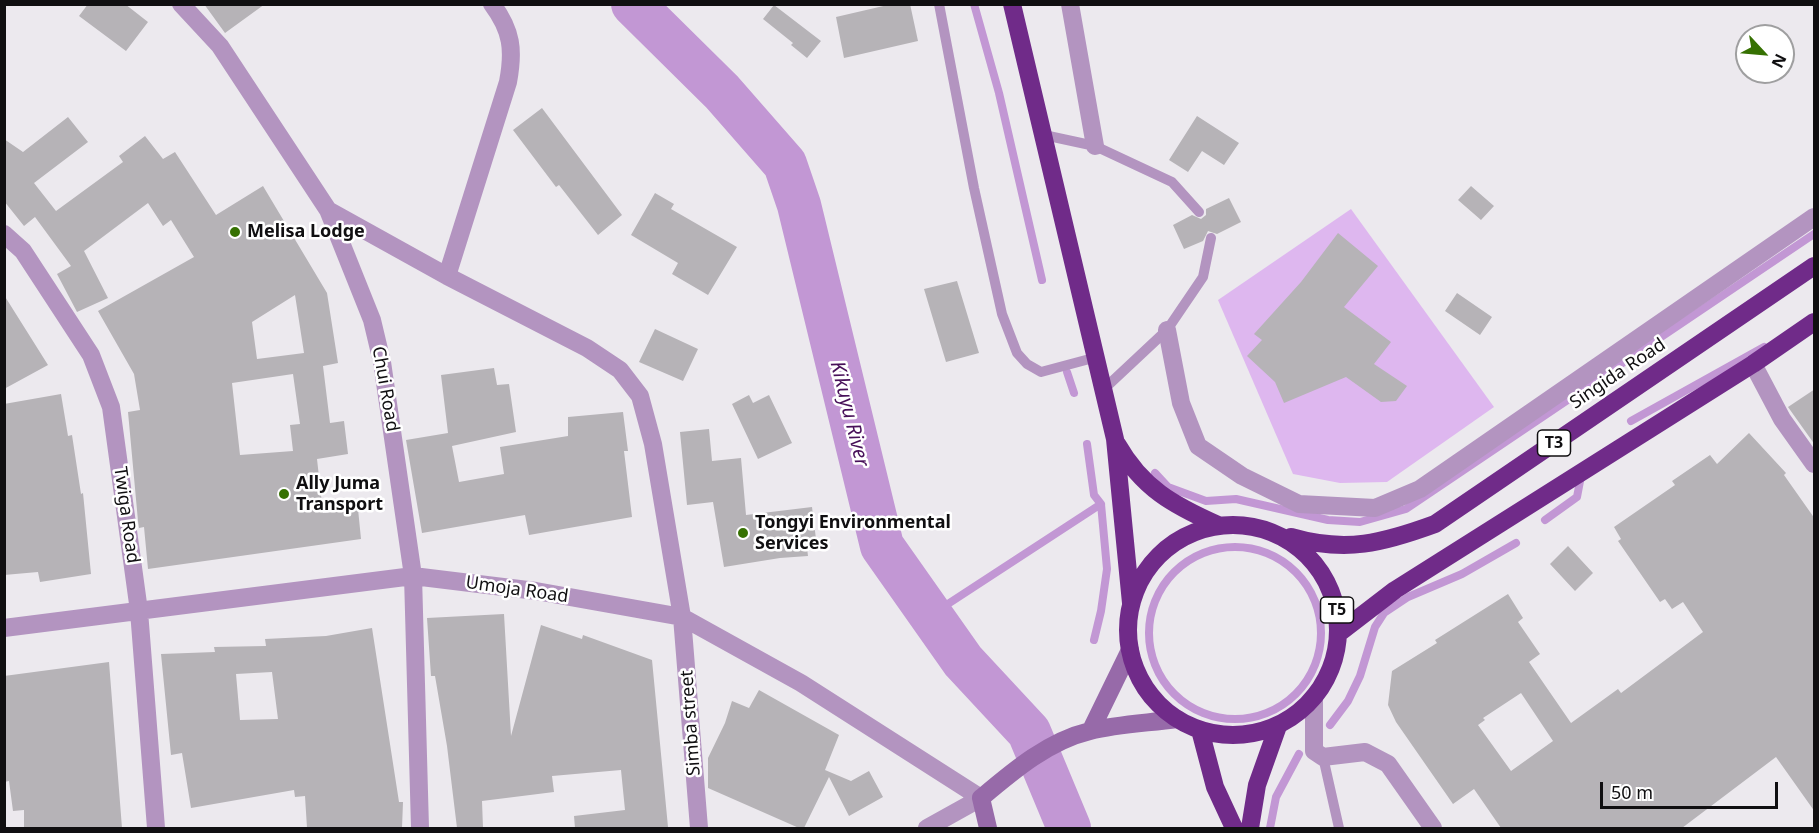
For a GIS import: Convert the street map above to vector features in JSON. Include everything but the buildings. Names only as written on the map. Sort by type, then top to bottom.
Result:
[{"type":"highway","name":"T5","points":[[1012,4],[1115,439],[1131,604],[1128,627],[1130,650],[1138,677],[1155,701],[1177,719],[1200,730],[1235,735],[1252,734],[1278,726],[1298,713],[1314,697],[1327,677],[1336,655],[1339,633],[1336,607],[1328,582],[1313,560],[1293,542],[1273,531],[1254,526],[1218,525],[1188,534],[1162,552],[1143,576],[1131,604]]},
{"type":"highway","name":"Singida Road","points":[[1273,531],[1315,544],[1359,546],[1394,539],[1435,524],[1815,266]]},
{"type":"highway","name":"T3","points":[[1339,633],[1395,590],[1753,364],[1815,321]]},
{"type":"highway","name":"T5","points":[[1115,439],[1128,462],[1152,488],[1176,506],[1218,525]]},
{"type":"highway","points":[[1250,828],[1257,785],[1278,726]]},
{"type":"highway","points":[[1200,730],[1215,787],[1234,828]]},
{"type":"main road","points":[[1091,730],[1130,650]]},
{"type":"main road","points":[[988,828],[981,798],[1009,774],[1060,741],[1091,730],[1177,719]]},
{"type":"street","name":"Chui Road","points":[[181,4],[220,46],[328,210],[372,320],[382,362],[413,576],[420,828]]},
{"type":"street","points":[[447,276],[508,82],[513,57],[510,38],[503,19],[492,4]]},
{"type":"street","points":[[1070,4],[1095,146]]},
{"type":"street","name":"Simba street","points":[[328,210],[447,276],[587,348],[620,370],[640,396],[653,444],[682,617],[699,828]]},
{"type":"street","points":[[1167,330],[1181,403],[1198,446],[1242,476],[1299,504],[1375,508],[1420,489],[1815,217]]},
{"type":"street","name":"Twiga Road","points":[[4,234],[23,251],[91,355],[111,406],[139,611],[156,828]]},
{"type":"street","points":[[1753,364],[1782,419],[1815,464]]},
{"type":"street","name":"Umoja Road","points":[[4,628],[413,576],[536,591],[682,617],[811,690],[981,798]]},
{"type":"street","points":[[1314,697],[1314,751],[1323,757],[1365,752],[1388,764],[1433,828]]},
{"type":"street","points":[[927,828],[981,798]]},
{"type":"lane","points":[[939,4],[974,188],[1002,314],[1017,353],[1027,364],[1041,372],[1097,357]]},
{"type":"lane","points":[[1044,135],[1095,146],[1172,182],[1199,212]]},
{"type":"lane","points":[[1104,389],[1167,330],[1203,277],[1211,238]]},
{"type":"lane","points":[[1323,757],[1339,828]]},
{"type":"shaded area","points":[[1351,209],[1494,407],[1387,482],[1340,483],[1293,474],[1218,300]]},
{"type":"waterway","name":"Kikuyu River","points":[[633,4],[722,92],[785,164],[799,205],[882,546],[963,661],[1029,732],[1069,828]]},
{"type":"waterway","points":[[974,4],[999,93],[1042,280]]},
{"type":"waterway","points":[[1155,473],[1168,487],[1206,501],[1236,499],[1328,520],[1360,522],[1406,509],[1814,234]]},
{"type":"waterway","points":[[1631,421],[1764,347]]},
{"type":"waterway","points":[[1067,372],[1074,393]]},
{"type":"waterway","points":[[1087,444],[1094,495],[1101,504],[1107,569],[1094,640]]},
{"type":"waterway","points":[[1545,520],[1577,497],[1581,476]]},
{"type":"waterway","points":[[931,615],[1101,504]]},
{"type":"waterway","points":[[1330,725],[1348,701],[1360,676],[1375,627],[1384,613],[1408,597],[1462,574],[1516,543]]},
{"type":"waterway","points":[[1235,547],[1252,548],[1268,553],[1283,561],[1296,572],[1307,585],[1315,600],[1320,616],[1321,633],[1320,650],[1315,666],[1307,681],[1296,694],[1283,705],[1268,713],[1252,718],[1235,719],[1218,718],[1202,713],[1187,705],[1174,694],[1163,681],[1155,666],[1150,650],[1149,633],[1150,616],[1155,600],[1163,585],[1174,572],[1187,561],[1202,553],[1218,548],[1235,547]]},
{"type":"waterway","points":[[1270,828],[1276,797],[1299,754]]},
{"type":"place","name":"Melisa Lodge","points":[[235,232]]},
{"type":"place","name":"Ally Juma Transport","points":[[284,494]]},
{"type":"place","name":"Tongyi Environmental Services","points":[[743,533]]}]
